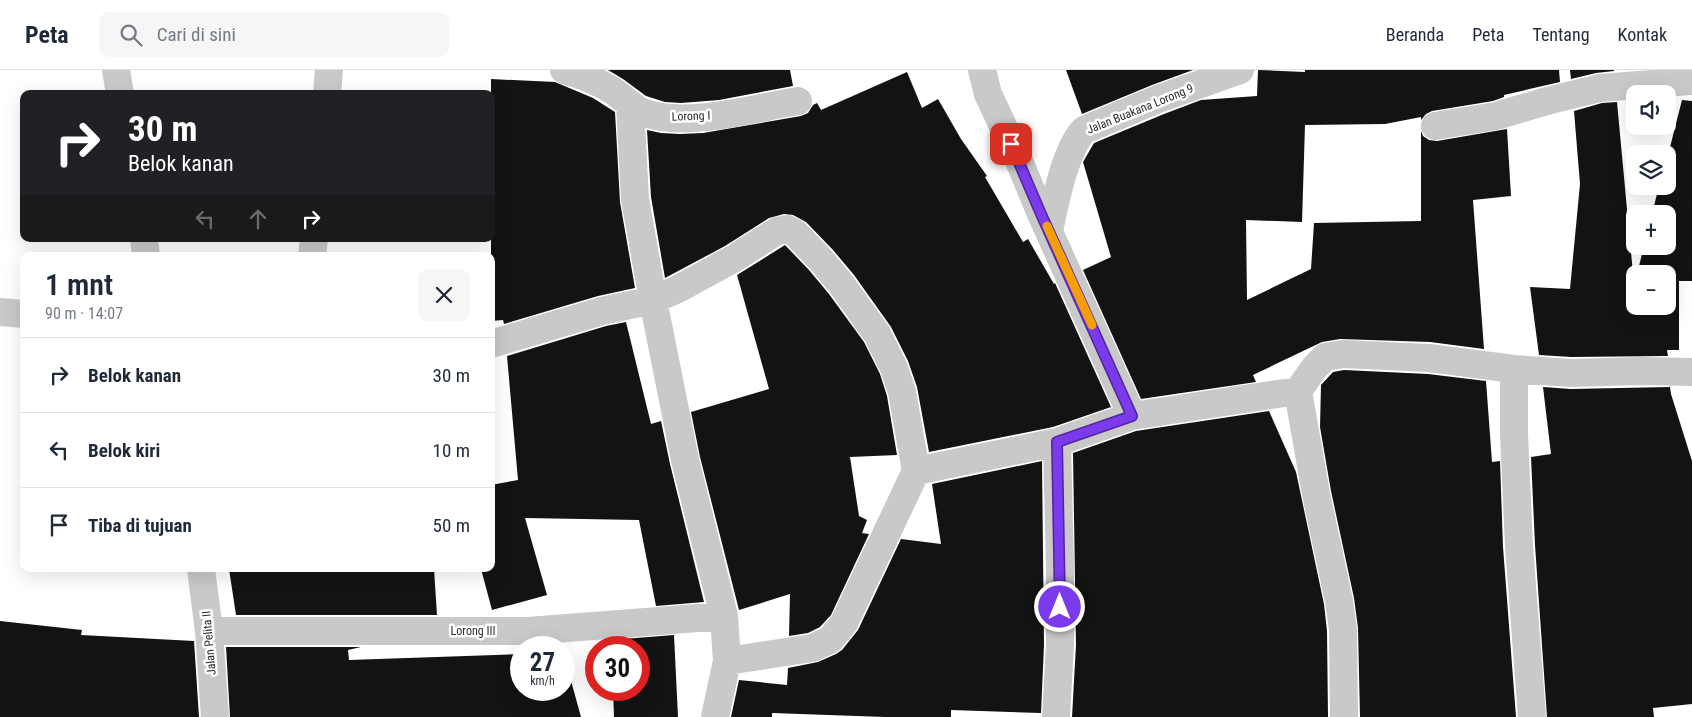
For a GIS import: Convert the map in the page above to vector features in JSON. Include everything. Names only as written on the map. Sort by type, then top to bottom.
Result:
[{"type":"street","points":[[116,70],[119,90]]},
{"type":"street","points":[[327,90],[329,70]]},
{"type":"street","name":"Lorong I","points":[[564,70],[620,95],[645,113],[673,119],[715,116],[798,101]]},
{"type":"street","points":[[982,70],[988,94],[1132,416]]},
{"type":"street","name":"Jalan Buakana Lorong 9","points":[[1049,231],[1069,154],[1078,136],[1084,130],[1158,99],[1240,70]]},
{"type":"street","points":[[1435,126],[1496,116],[1547,100],[1600,88],[1692,81]]},
{"type":"street","points":[[630,104],[635,199],[653,300],[685,460],[724,616],[727,662],[715,717]]},
{"type":"street","points":[[495,343],[602,311],[653,300],[678,289],[733,259],[777,231],[787,229],[795,233],[841,284],[877,334],[894,368],[902,392],[916,471],[844,623],[830,640],[812,648],[727,662]]},
{"type":"street","points":[[0,312],[20,314]]},
{"type":"street","points":[[1344,717],[1344,654],[1339,601],[1316,494],[1298,391],[1314,367],[1325,357],[1343,354],[1429,358],[1514,369],[1572,372],[1692,372]]},
{"type":"street","points":[[1514,369],[1514,434],[1519,537],[1532,717]]},
{"type":"street","points":[[916,471],[1057,442],[1132,416],[1298,391]]},
{"type":"street","points":[[1056,717],[1060,645],[1057,442]]},
{"type":"street","name":"Jalan Pelita II","points":[[201,572],[215,717]]},
{"type":"street","name":"Lorong III","points":[[208,631],[528,631],[724,616]]},
{"type":"building","points":[[608,70],[790,70],[793,86],[719,100],[681,103],[665,102],[646,96]]},
{"type":"building","points":[[1066,70],[1193,70],[1082,114]]},
{"type":"building","points":[[1258,70],[1305,72],[1305,70],[1559,70],[1560,82],[1504,95],[1504,97],[1493,101],[1432,111],[1421,120],[1421,117],[1385,124],[1305,125],[1302,222],[1246,220],[1247,300],[1311,269],[1314,223],[1421,221],[1421,131],[1423,136],[1429,140],[1437,141],[1507,129],[1511,196],[1473,200],[1484,349],[1430,342],[1340,339],[1322,342],[1253,375],[1256,382],[1141,399],[1083,270],[1111,257],[1083,162],[1094,143],[1164,114],[1201,100],[1257,96]]},
{"type":"building","points":[[1570,70],[1614,70],[1614,71],[1571,79]]},
{"type":"building","points":[[907,72],[922,108],[938,99],[961,139],[987,176],[985,177],[1023,242],[1028,239],[1055,283],[1111,407],[1053,427],[929,452],[917,387],[908,361],[891,327],[854,275],[833,250],[806,222],[793,215],[784,214],[769,218],[725,246],[665,278],[651,197],[647,130],[661,133],[703,133],[801,116],[808,113],[813,105],[817,103],[821,110]]},
{"type":"building","points":[[491,79],[555,82],[593,98],[615,112],[620,202],[635,288],[598,296],[504,324],[503,320],[495,321],[495,252],[491,252],[491,242],[495,242],[495,90],[491,90]]},
{"type":"building","points":[[1682,100],[1692,101],[1692,281],[1679,281],[1679,350],[1667,350],[1668,356],[1571,357],[1539,355],[1530,287],[1570,289],[1580,184],[1574,111],[1602,103],[1617,102],[1627,205],[1626,255],[1631,255],[1632,265],[1626,265],[1626,315],[1676,315],[1676,265],[1639,265],[1642,255],[1676,255],[1676,205],[1654,205],[1657,195],[1676,195],[1676,145],[1671,145],[1673,135],[1676,135],[1676,124]]},
{"type":"building","points":[[785,245],[829,294],[864,342],[880,374],[887,396],[897,455],[850,457],[859,516],[867,520],[862,533],[869,534],[831,615],[820,627],[808,633],[789,636],[790,594],[739,610],[700,457],[691,412],[769,389],[737,275]]},
{"type":"building","points":[[626,322],[651,424],[661,421],[704,602],[656,606],[639,520],[525,518],[547,595],[492,610],[482,572],[495,572],[495,484],[518,480],[507,356],[606,326]]},
{"type":"building","points":[[1344,370],[1428,374],[1486,381],[1492,462],[1500,461],[1503,547],[1516,717],[1360,717],[1358,628],[1354,598],[1331,491],[1320,427],[1321,385],[1333,372]]},
{"type":"building","points":[[1543,387],[1571,389],[1670,387],[1692,461],[1692,704],[1653,708],[1654,717],[1547,717],[1531,457],[1551,454]]},
{"type":"building","points":[[1269,411],[1296,472],[1324,604],[1327,631],[1328,717],[1072,717],[1076,645],[1073,453],[1136,431]]},
{"type":"building","points":[[1042,461],[1044,645],[1041,713],[951,710],[951,717],[772,713],[772,717],[731,717],[739,680],[787,685],[788,668],[818,662],[842,650],[858,630],[901,539],[941,544],[932,484]]},
{"type":"building","points":[[229,572],[434,572],[437,615],[236,615]]},
{"type":"building","points":[[0,621],[82,630],[81,635],[194,641],[199,717],[0,717]]},
{"type":"building","points":[[674,635],[678,717],[614,717],[613,701],[650,701],[650,637]]},
{"type":"building","points":[[226,647],[361,647],[348,650],[349,660],[510,654],[510,701],[575,701],[575,695],[581,717],[230,717]]},
{"type":"slow traffic","points":[[1047,226],[1092,325]]},
{"type":"route","points":[[1011,144],[1132,416],[1057,442],[1060,607]]}]
